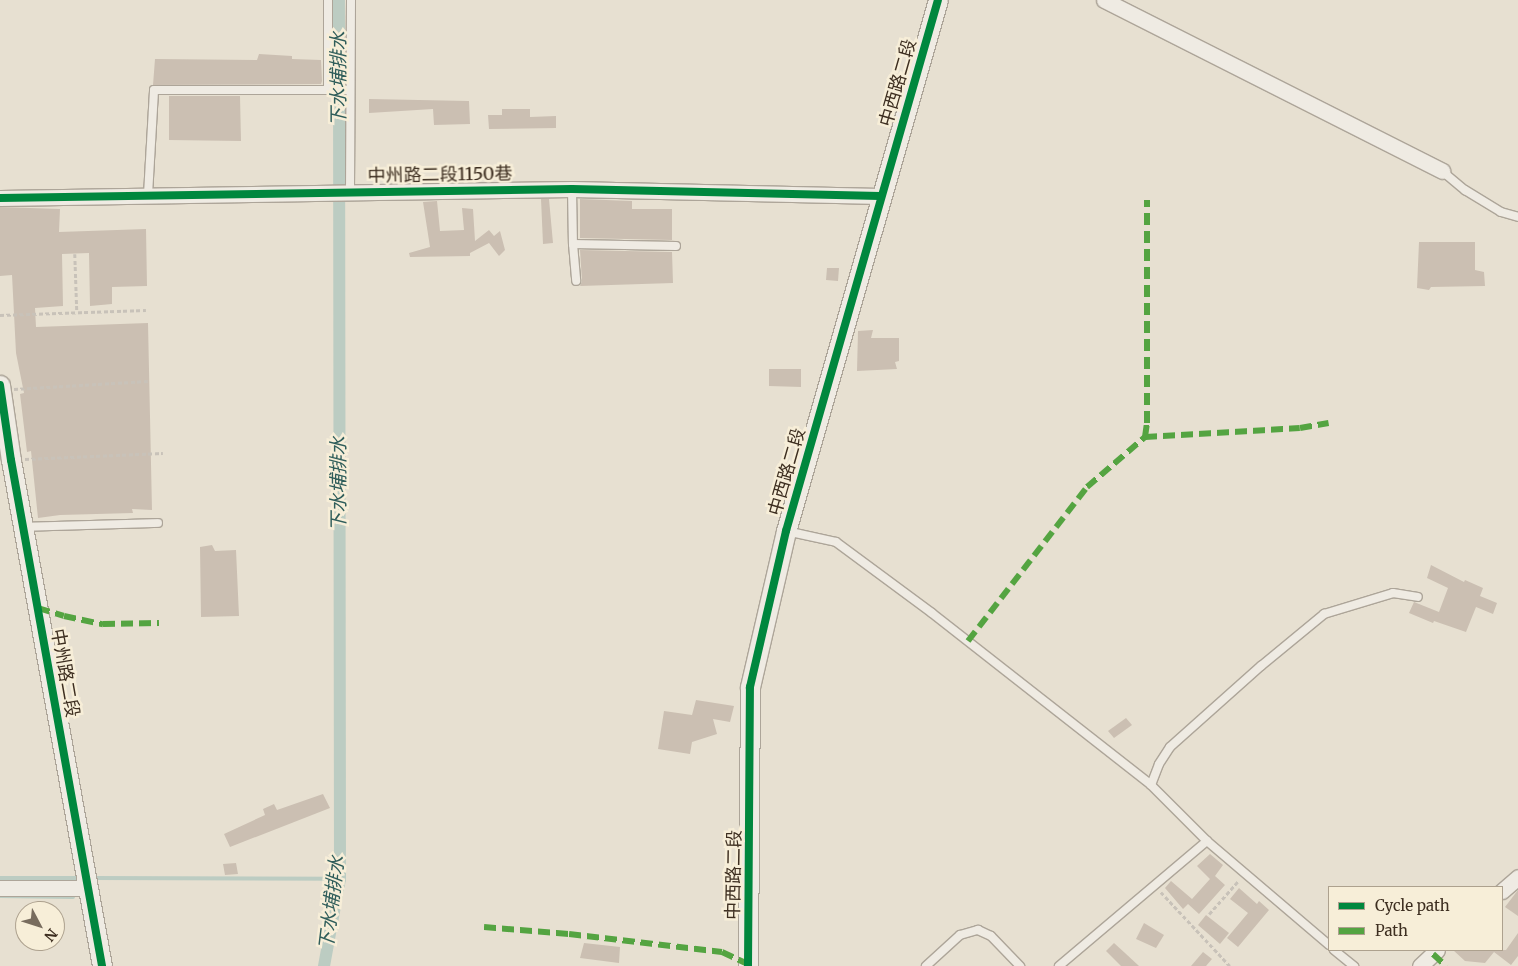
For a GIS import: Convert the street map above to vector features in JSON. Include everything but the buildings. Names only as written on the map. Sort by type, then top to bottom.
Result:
[{"type":"street","name":"中西路二段","points":[[748,966],[750,687],[786,531],[880,196],[938,0]]},
{"type":"street","points":[[1104,0],[1442,172]]},
{"type":"street","name":"中州路二段1150巷","points":[[0,198],[572,189],[880,196]]},
{"type":"street","name":"中州路二段","points":[[0,385],[7,449],[23,527],[102,966]]},
{"type":"street","points":[[1503,890],[1518,877]]},
{"type":"street","points":[[0,888],[89,888]]},
{"type":"street","points":[[1420,966],[1436,951]]},
{"type":"lane","points":[[328,0],[328,90]]},
{"type":"lane","points":[[350,191],[351,0]]},
{"type":"lane","points":[[148,195],[154,90],[350,90]]},
{"type":"lane","points":[[1442,172],[1465,190],[1494,208],[1518,217]]},
{"type":"lane","points":[[572,189],[576,282]]},
{"type":"lane","points":[[573,244],[676,246]]},
{"type":"lane","points":[[23,527],[158,523]]},
{"type":"lane","points":[[786,531],[836,542],[932,613],[1151,785],[1207,841],[1328,945]]},
{"type":"lane","points":[[1151,785],[1159,764],[1170,747],[1261,666],[1324,614],[1393,593],[1418,597]]},
{"type":"lane","points":[[1059,966],[1207,841]]},
{"type":"lane","points":[[926,966],[960,935],[978,930],[990,936],[1020,966]]},
{"type":"lane","points":[[1335,951],[1354,966]]},
{"type":"path","points":[[75,254],[77,312]]},
{"type":"path","points":[[0,315],[146,310]]},
{"type":"path","points":[[0,389],[148,381]]},
{"type":"path","points":[[7,449],[163,452]]},
{"type":"path","points":[[1209,914],[1244,873]]},
{"type":"path","points":[[1156,886],[1230,966]]},
{"type":"waterway","name":"下水埔排水","points":[[324,966],[340,879],[339,0]]},
{"type":"waterway","points":[[0,878],[80,878]]},
{"type":"waterway","points":[[92,878],[340,879]]},
{"type":"waterway","points":[[0,896],[73,897]]},
{"type":"marked path","points":[[968,641],[1087,487],[1145,437],[1147,423],[1147,200]]},
{"type":"marked path","points":[[1145,437],[1300,428],[1329,423]]},
{"type":"marked path","points":[[38,608],[64,616],[103,624],[159,623]]},
{"type":"marked path","points":[[484,927],[569,934],[722,952],[748,964]]},
{"type":"marked path","points":[[1433,954],[1446,966]]},
{"type":"cycle path","points":[[748,966],[750,687],[786,531],[938,0]]},
{"type":"cycle path","points":[[0,198],[572,189],[880,196]]},
{"type":"cycle path","points":[[0,385],[11,460],[102,966]]}]
